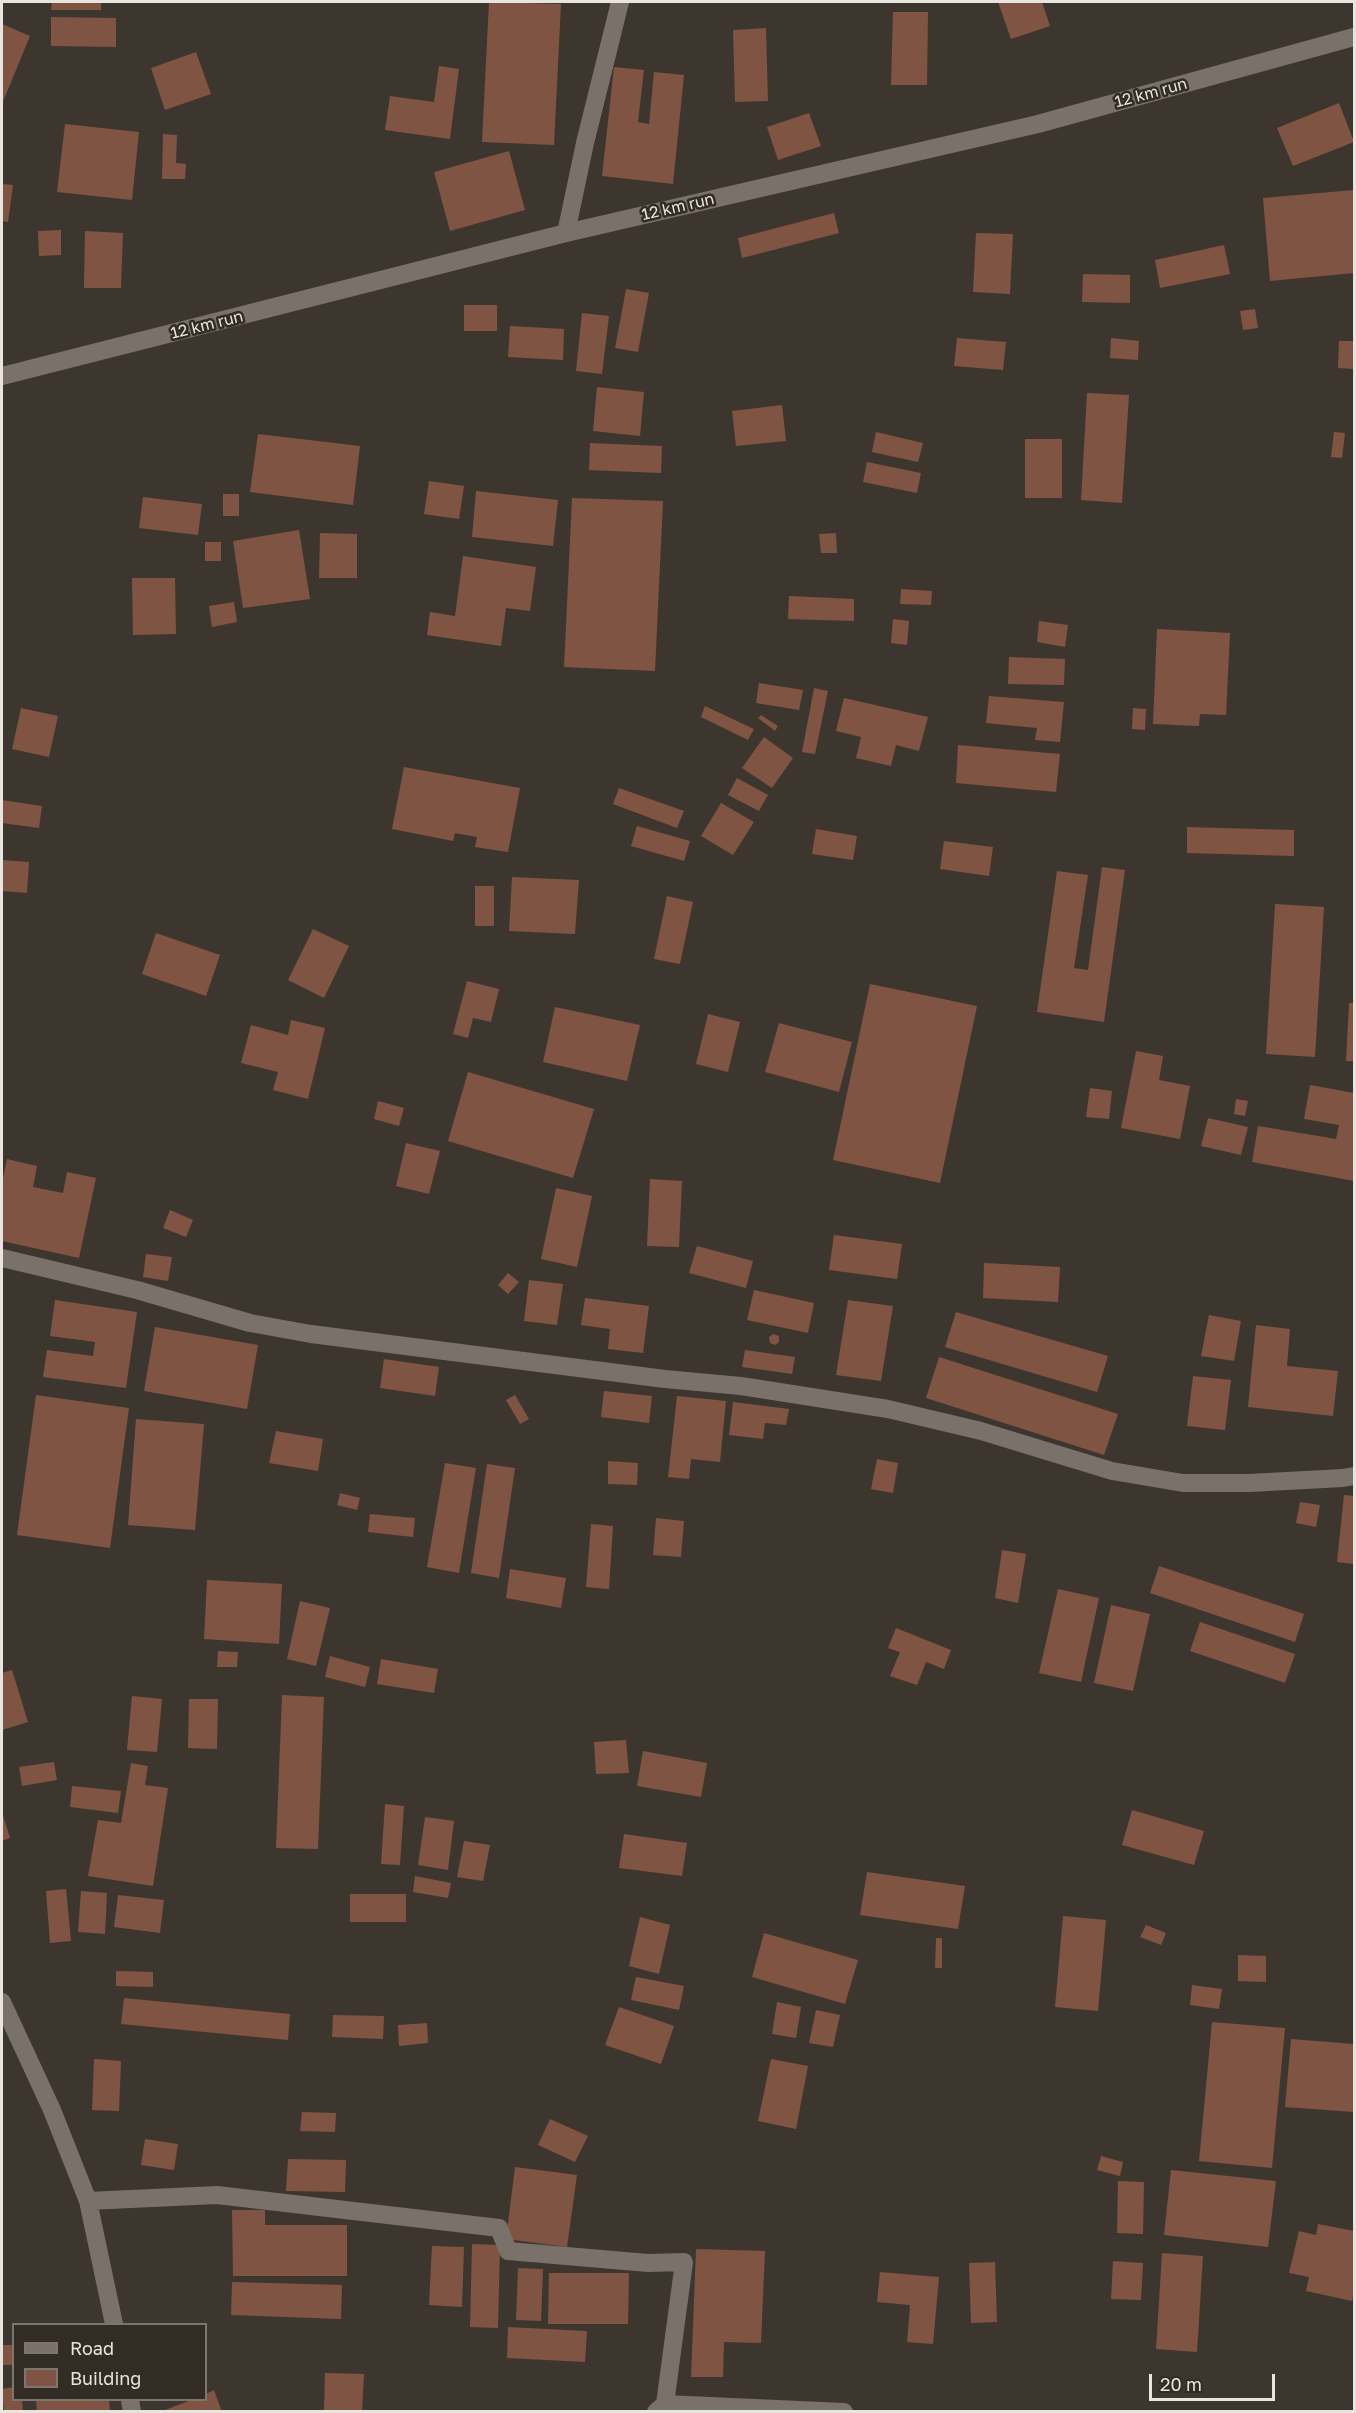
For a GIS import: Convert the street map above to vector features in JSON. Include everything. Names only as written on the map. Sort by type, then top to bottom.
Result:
[{"type":"street","points":[[566,233],[585,143],[620,2]]},
{"type":"street","name":"12 km run","points":[[2,376],[566,233],[1038,124],[1354,37]]},
{"type":"street","points":[[2,1258],[137,1290],[250,1323],[311,1334],[665,1379],[741,1386],[888,1409],[981,1431],[1112,1471],[1183,1483],[1249,1483],[1354,1476]]},
{"type":"street","points":[[2,2002],[52,2110],[88,2201],[114,2323]]},
{"type":"street","points":[[88,2201],[217,2195],[499,2228],[508,2251],[648,2263],[684,2262],[660,2408],[844,2412]]},
{"type":"building","points":[[52,2],[101,2],[101,10],[51,10]]},
{"type":"building","points":[[489,2],[561,4],[554,145],[482,142]]},
{"type":"building","points":[[998,2],[1042,2],[1050,26],[1011,39]]},
{"type":"building","points":[[893,12],[928,12],[927,85],[891,85]]},
{"type":"building","points":[[51,17],[116,18],[116,47],[51,46]]},
{"type":"building","points":[[2,24],[30,36],[2,104]]},
{"type":"building","points":[[766,28],[768,101],[735,102],[733,30]]},
{"type":"building","points":[[196,52],[211,94],[165,110],[151,68]]},
{"type":"building","points":[[439,66],[459,69],[450,139],[385,130],[390,96],[434,102]]},
{"type":"building","points":[[614,67],[644,70],[638,122],[649,124],[654,72],[684,75],[673,184],[602,176]]},
{"type":"building","points":[[1339,103],[1354,142],[1293,166],[1277,128]]},
{"type":"building","points":[[809,113],[821,146],[778,160],[767,127]]},
{"type":"building","points":[[65,124],[139,132],[132,200],[57,192]]},
{"type":"building","points":[[163,134],[177,135],[176,163],[186,164],[185,179],[162,179]]},
{"type":"building","points":[[509,151],[525,210],[450,231],[434,172]]},
{"type":"building","points":[[2,184],[13,185],[8,222],[2,221]]},
{"type":"building","points":[[1354,190],[1354,273],[1270,281],[1263,198]]},
{"type":"building","points":[[834,213],[839,233],[742,258],[738,238]]},
{"type":"building","points":[[61,230],[61,255],[39,256],[38,231]]},
{"type":"building","points":[[85,231],[123,233],[121,288],[84,288]]},
{"type":"building","points":[[976,233],[1013,234],[1010,294],[973,292]]},
{"type":"building","points":[[1224,245],[1230,274],[1160,288],[1155,260]]},
{"type":"building","points":[[1083,274],[1130,275],[1130,303],[1082,302]]},
{"type":"building","points":[[626,289],[649,293],[638,352],[615,348]]},
{"type":"building","points":[[464,305],[497,305],[497,331],[464,331]]},
{"type":"building","points":[[1255,309],[1258,328],[1243,330],[1240,311]]},
{"type":"building","points":[[582,313],[609,316],[602,374],[576,371]]},
{"type":"building","points":[[510,326],[564,329],[563,360],[508,357]]},
{"type":"building","points":[[957,338],[1006,342],[1003,370],[954,366]]},
{"type":"building","points":[[1111,338],[1139,341],[1138,360],[1110,358]]},
{"type":"building","points":[[1339,341],[1354,341],[1354,369],[1338,368]]},
{"type":"building","points":[[597,387],[644,392],[640,436],[593,431]]},
{"type":"building","points":[[1087,393],[1129,395],[1122,503],[1081,500]]},
{"type":"building","points":[[782,405],[786,441],[736,446],[732,411]]},
{"type":"building","points":[[876,432],[923,443],[918,462],[872,452]]},
{"type":"building","points":[[1334,432],[1345,433],[1342,458],[1331,457]]},
{"type":"building","points":[[258,434],[360,446],[353,505],[250,492]]},
{"type":"building","points":[[1025,439],[1062,439],[1062,498],[1025,498]]},
{"type":"building","points":[[590,443],[662,446],[661,473],[589,470]]},
{"type":"building","points":[[867,462],[921,473],[917,493],[863,482]]},
{"type":"building","points":[[429,481],[464,486],[459,519],[424,514]]},
{"type":"building","points":[[476,491],[558,500],[553,546],[472,537]]},
{"type":"building","points":[[223,494],[239,494],[239,516],[223,516]]},
{"type":"building","points":[[143,497],[202,504],[198,535],[139,528]]},
{"type":"building","points":[[572,498],[663,501],[655,671],[564,667]]},
{"type":"building","points":[[299,530],[310,599],[243,608],[233,541]]},
{"type":"building","points":[[320,533],[357,534],[357,578],[319,578]]},
{"type":"building","points":[[836,533],[837,553],[821,553],[819,534]]},
{"type":"building","points":[[205,542],[221,542],[221,561],[205,561]]},
{"type":"building","points":[[463,556],[536,567],[530,611],[506,608],[501,646],[427,635],[430,612],[455,616]]},
{"type":"building","points":[[132,578],[175,578],[176,634],[133,635]]},
{"type":"building","points":[[901,589],[932,591],[931,605],[900,604]]},
{"type":"building","points":[[789,596],[854,599],[854,621],[788,619]]},
{"type":"building","points":[[234,602],[237,622],[212,627],[209,606]]},
{"type":"building","points":[[893,619],[909,621],[907,645],[891,643]]},
{"type":"building","points":[[1039,621],[1068,625],[1065,647],[1037,642]]},
{"type":"building","points":[[1157,629],[1230,633],[1226,715],[1200,714],[1199,726],[1153,724]]},
{"type":"building","points":[[1009,657],[1065,659],[1064,685],[1008,684]]},
{"type":"building","points":[[759,683],[803,690],[799,710],[756,703]]},
{"type":"building","points":[[814,688],[828,691],[815,754],[802,752]]},
{"type":"building","points":[[989,696],[1064,702],[1060,742],[1035,740],[1037,728],[986,723]]},
{"type":"building","points":[[844,698],[928,717],[919,751],[896,745],[891,766],[856,758],[861,737],[836,731]]},
{"type":"building","points":[[705,706],[754,729],[748,740],[701,717]]},
{"type":"building","points":[[21,708],[58,716],[49,757],[12,749]]},
{"type":"building","points":[[1133,708],[1146,709],[1145,730],[1132,729]]},
{"type":"building","points":[[761,715],[778,726],[775,731],[758,718]]},
{"type":"building","points":[[764,737],[793,758],[772,788],[742,768]]},
{"type":"building","points":[[958,745],[1060,754],[1056,792],[956,783]]},
{"type":"building","points":[[404,767],[520,788],[508,852],[475,847],[477,837],[455,833],[453,841],[392,829]]},
{"type":"building","points":[[737,778],[768,795],[759,811],[728,795]]},
{"type":"building","points":[[619,788],[684,811],[677,828],[613,804]]},
{"type":"building","points":[[2,800],[42,806],[39,828],[2,823]]},
{"type":"building","points":[[721,803],[754,822],[733,855],[701,836]]},
{"type":"building","points":[[637,826],[690,841],[684,861],[631,846]]},
{"type":"building","points":[[1187,827],[1294,830],[1294,856],[1187,853]]},
{"type":"building","points":[[816,829],[857,836],[853,860],[812,854]]},
{"type":"building","points":[[944,841],[993,847],[989,876],[940,869]]},
{"type":"building","points":[[2,860],[29,862],[27,893],[2,891]]},
{"type":"building","points":[[1102,867],[1125,870],[1104,1022],[1037,1012],[1057,871],[1088,875],[1074,968],[1088,970]]},
{"type":"building","points":[[512,877],[579,880],[575,934],[509,931]]},
{"type":"building","points":[[475,886],[494,886],[494,926],[475,926]]},
{"type":"building","points":[[667,896],[693,902],[680,964],[654,959]]},
{"type":"building","points":[[1275,904],[1324,907],[1315,1057],[1266,1054]]},
{"type":"building","points":[[313,929],[349,946],[324,998],[288,980]]},
{"type":"building","points":[[156,933],[220,955],[206,996],[142,974]]},
{"type":"building","points":[[467,981],[499,989],[491,1022],[473,1018],[468,1038],[453,1034]]},
{"type":"building","points":[[870,984],[977,1006],[940,1183],[833,1160]]},
{"type":"building","points":[[1349,1003],[1354,1003],[1354,1061],[1346,1061]]},
{"type":"building","points":[[555,1007],[640,1025],[627,1081],[543,1062]]},
{"type":"building","points":[[708,1014],[740,1022],[728,1072],[696,1064]]},
{"type":"building","points":[[291,1020],[325,1028],[308,1099],[273,1090],[278,1072],[241,1063],[251,1025],[288,1035]]},
{"type":"building","points":[[779,1023],[852,1042],[839,1092],[765,1072]]},
{"type":"building","points":[[1136,1051],[1163,1056],[1159,1080],[1190,1086],[1180,1139],[1121,1128]]},
{"type":"building","points":[[468,1072],[594,1109],[573,1178],[448,1141]]},
{"type":"building","points":[[1310,1085],[1354,1093],[1354,1181],[1252,1162],[1258,1126],[1336,1139],[1339,1125],[1304,1119]]},
{"type":"building","points":[[1090,1088],[1112,1091],[1109,1119],[1086,1117]]},
{"type":"building","points":[[1236,1099],[1248,1101],[1245,1116],[1234,1114]]},
{"type":"building","points":[[378,1101],[404,1108],[399,1126],[374,1119]]},
{"type":"building","points":[[1208,1118],[1248,1127],[1241,1155],[1201,1146]]},
{"type":"building","points":[[406,1143],[440,1151],[429,1194],[396,1186]]},
{"type":"building","points":[[7,1159],[37,1166],[33,1187],[63,1193],[67,1172],[96,1178],[79,1258],[2,1241],[2,1183]]},
{"type":"building","points":[[650,1179],[682,1181],[679,1247],[647,1246]]},
{"type":"building","points":[[556,1188],[592,1196],[577,1267],[541,1259]]},
{"type":"building","points":[[170,1210],[193,1220],[186,1237],[163,1228]]},
{"type":"building","points":[[834,1235],[902,1244],[897,1279],[829,1270]]},
{"type":"building","points":[[697,1246],[753,1261],[746,1288],[689,1273]]},
{"type":"building","points":[[146,1254],[172,1257],[168,1281],[143,1277]]},
{"type":"building","points":[[984,1263],[1060,1267],[1058,1302],[983,1298]]},
{"type":"building","points":[[508,1273],[519,1282],[508,1294],[498,1285]]},
{"type":"building","points":[[529,1280],[563,1284],[557,1325],[524,1321]]},
{"type":"building","points":[[754,1290],[814,1303],[808,1333],[747,1320]]},
{"type":"building","points":[[585,1298],[649,1306],[643,1353],[608,1349],[610,1329],[581,1325]]},
{"type":"building","points":[[55,1300],[137,1312],[126,1388],[43,1377],[47,1350],[93,1356],[95,1342],[50,1336]]},
{"type":"building","points":[[848,1300],[893,1306],[881,1381],[836,1375]]},
{"type":"building","points":[[956,1312],[1108,1356],[1097,1392],[945,1347]]},
{"type":"building","points":[[1209,1315],[1241,1321],[1234,1361],[1201,1356]]},
{"type":"building","points":[[1256,1325],[1290,1329],[1287,1366],[1338,1371],[1333,1416],[1248,1407]]},
{"type":"building","points":[[155,1327],[258,1345],[247,1409],[144,1391]]},
{"type":"building","points":[[773,1334],[779,1336],[779,1342],[775,1345],[770,1343],[769,1337]]},
{"type":"building","points":[[745,1350],[795,1357],[792,1374],[742,1367]]},
{"type":"building","points":[[939,1357],[1118,1414],[1104,1455],[926,1398]]},
{"type":"building","points":[[384,1359],[439,1367],[435,1396],[380,1388]]},
{"type":"building","points":[[1193,1376],[1231,1380],[1225,1430],[1187,1426]]},
{"type":"building","points":[[604,1391],[652,1396],[649,1423],[601,1417]]},
{"type":"building","points":[[36,1395],[129,1408],[110,1548],[17,1535]]},
{"type":"building","points":[[515,1395],[529,1419],[520,1424],[506,1400]]},
{"type":"building","points":[[677,1396],[726,1401],[720,1462],[691,1459],[689,1479],[668,1477]]},
{"type":"building","points":[[733,1402],[789,1409],[786,1425],[765,1423],[763,1439],[729,1435]]},
{"type":"building","points":[[136,1419],[204,1424],[195,1530],[128,1525]]},
{"type":"building","points":[[276,1431],[323,1439],[318,1471],[269,1463]]},
{"type":"building","points":[[877,1459],[898,1463],[893,1493],[871,1489]]},
{"type":"building","points":[[608,1461],[638,1463],[637,1485],[608,1484]]},
{"type":"building","points":[[445,1463],[476,1468],[459,1573],[427,1567]]},
{"type":"building","points":[[487,1464],[515,1468],[499,1578],[471,1573]]},
{"type":"building","points":[[340,1493],[360,1498],[357,1510],[337,1505]]},
{"type":"building","points":[[1344,1495],[1354,1496],[1354,1564],[1337,1562]]},
{"type":"building","points":[[1300,1502],[1320,1505],[1316,1527],[1296,1523]]},
{"type":"building","points":[[370,1514],[415,1518],[413,1537],[368,1532]]},
{"type":"building","points":[[656,1518],[684,1521],[681,1557],[653,1555]]},
{"type":"building","points":[[591,1524],[613,1526],[609,1589],[586,1587]]},
{"type":"building","points":[[1002,1550],[1026,1554],[1018,1603],[995,1598]]},
{"type":"building","points":[[1159,1566],[1304,1614],[1295,1642],[1150,1593]]},
{"type":"building","points":[[510,1569],[566,1578],[561,1608],[506,1598]]},
{"type":"building","points":[[207,1580],[282,1584],[279,1644],[204,1639]]},
{"type":"building","points":[[1058,1589],[1099,1598],[1081,1682],[1039,1673]]},
{"type":"building","points":[[300,1601],[330,1608],[316,1666],[287,1659]]},
{"type":"building","points":[[1111,1605],[1150,1614],[1133,1691],[1094,1683]]},
{"type":"building","points":[[1200,1622],[1295,1654],[1285,1683],[1190,1651]]},
{"type":"building","points":[[896,1628],[951,1650],[944,1669],[926,1662],[917,1685],[890,1676],[900,1652],[888,1648]]},
{"type":"building","points":[[218,1651],[238,1652],[237,1667],[217,1667]]},
{"type":"building","points":[[330,1656],[370,1667],[365,1687],[325,1677]]},
{"type":"building","points":[[381,1659],[438,1669],[434,1693],[377,1684]]},
{"type":"building","points":[[12,1670],[28,1722],[2,1730],[2,1673]]},
{"type":"building","points":[[282,1695],[324,1697],[318,1849],[276,1848]]},
{"type":"building","points":[[132,1696],[162,1699],[157,1752],[127,1750]]},
{"type":"building","points":[[189,1699],[218,1699],[217,1749],[188,1748]]},
{"type":"building","points":[[626,1740],[629,1773],[596,1774],[594,1742]]},
{"type":"building","points":[[643,1751],[707,1763],[701,1797],[637,1786]]},
{"type":"building","points":[[54,1762],[57,1780],[22,1786],[19,1767]]},
{"type":"building","points":[[131,1763],[148,1766],[145,1785],[168,1788],[153,1886],[88,1876],[98,1820],[121,1823]]},
{"type":"building","points":[[72,1786],[121,1791],[118,1813],[70,1807]]},
{"type":"building","points":[[385,1804],[404,1806],[400,1865],[381,1864]]},
{"type":"building","points":[[1132,1810],[1204,1831],[1194,1865],[1122,1845]]},
{"type":"building","points":[[2,1812],[10,1838],[2,1841]]},
{"type":"building","points":[[425,1817],[454,1821],[448,1870],[418,1865]]},
{"type":"building","points":[[624,1834],[687,1843],[682,1876],[619,1868]]},
{"type":"building","points":[[464,1841],[490,1845],[483,1881],[457,1877]]},
{"type":"building","points":[[867,1872],[965,1886],[958,1929],[860,1915]]},
{"type":"building","points":[[415,1876],[451,1883],[448,1898],[413,1892]]},
{"type":"building","points":[[66,1889],[71,1941],[50,1943],[46,1891]]},
{"type":"building","points":[[81,1891],[107,1893],[105,1934],[78,1932]]},
{"type":"building","points":[[350,1894],[406,1894],[406,1922],[350,1922]]},
{"type":"building","points":[[118,1895],[164,1900],[160,1933],[114,1927]]},
{"type":"building","points":[[1063,1916],[1106,1920],[1098,2011],[1055,2007]]},
{"type":"building","points":[[640,1917],[670,1925],[659,1974],[629,1966]]},
{"type":"building","points":[[1146,1925],[1166,1933],[1161,1945],[1140,1937]]},
{"type":"building","points":[[764,1933],[858,1960],[845,2004],[752,1977]]},
{"type":"building","points":[[936,1938],[942,1938],[942,1968],[935,1968]]},
{"type":"building","points":[[1238,1955],[1266,1956],[1266,1982],[1238,1981]]},
{"type":"building","points":[[116,1971],[153,1972],[153,1987],[116,1986]]},
{"type":"building","points":[[636,1977],[684,1986],[679,2010],[631,2000]]},
{"type":"building","points":[[1192,1985],[1222,1989],[1219,2009],[1190,2005]]},
{"type":"building","points":[[124,1998],[290,2014],[288,2040],[121,2024]]},
{"type":"building","points":[[777,2002],[801,2007],[796,2038],[772,2034]]},
{"type":"building","points":[[619,2007],[674,2026],[661,2064],[605,2045]]},
{"type":"building","points":[[816,2010],[840,2015],[833,2047],[809,2043]]},
{"type":"building","points":[[333,2015],[384,2016],[383,2039],[332,2037]]},
{"type":"building","points":[[1212,2022],[1285,2028],[1272,2168],[1199,2161]]},
{"type":"building","points":[[427,2023],[428,2043],[399,2046],[398,2025]]},
{"type":"building","points":[[1291,2039],[1354,2044],[1354,2112],[1285,2107]]},
{"type":"building","points":[[94,2059],[121,2061],[119,2111],[92,2110]]},
{"type":"building","points":[[771,2059],[808,2066],[796,2129],[758,2121]]},
{"type":"building","points":[[302,2112],[336,2113],[335,2132],[300,2131]]},
{"type":"building","points":[[550,2119],[588,2136],[575,2162],[538,2145]]},
{"type":"building","points":[[145,2139],[178,2144],[174,2170],[141,2165]]},
{"type":"building","points":[[1101,2156],[1123,2162],[1120,2176],[1097,2170]]},
{"type":"building","points":[[288,2159],[346,2160],[345,2192],[286,2191]]},
{"type":"building","points":[[515,2167],[577,2175],[567,2247],[506,2239]]},
{"type":"building","points":[[1171,2170],[1276,2181],[1268,2247],[1164,2235]]},
{"type":"building","points":[[1118,2181],[1144,2182],[1143,2234],[1117,2233]]},
{"type":"building","points":[[232,2210],[265,2210],[265,2225],[347,2225],[347,2276],[233,2276]]},
{"type":"building","points":[[1318,2224],[1354,2231],[1352,2301],[1306,2291],[1309,2277],[1289,2273],[1299,2231],[1316,2235]]},
{"type":"building","points":[[472,2244],[500,2245],[498,2328],[470,2327]]},
{"type":"building","points":[[432,2246],[464,2247],[462,2307],[429,2305]]},
{"type":"building","points":[[696,2249],[765,2251],[761,2343],[724,2342],[723,2377],[691,2377]]},
{"type":"building","points":[[1162,2253],[1203,2256],[1197,2352],[1156,2349]]},
{"type":"building","points":[[1113,2261],[1143,2263],[1141,2300],[1111,2299]]},
{"type":"building","points":[[995,2262],[997,2322],[971,2323],[969,2263]]},
{"type":"building","points":[[518,2268],[543,2269],[541,2321],[516,2320]]},
{"type":"building","points":[[880,2272],[939,2277],[933,2344],[907,2342],[910,2305],[877,2302]]},
{"type":"building","points":[[549,2273],[629,2273],[628,2324],[548,2324]]},
{"type":"building","points":[[232,2282],[342,2285],[341,2319],[231,2315]]},
{"type":"building","points":[[508,2327],[587,2331],[585,2362],[507,2358]]},
{"type":"building","points":[[2,2345],[12,2345],[12,2365],[2,2365]]},
{"type":"building","points":[[325,2373],[364,2374],[362,2412],[324,2412]]},
{"type":"building","points":[[12,2387],[12,2401],[22,2401],[23,2412],[4,2412],[2,2389]]},
{"type":"building","points":[[214,2390],[222,2412],[160,2412],[188,2401],[207,2401],[207,2394]]},
{"type":"building","points":[[36,2401],[109,2401],[110,2412],[37,2412]]}]
